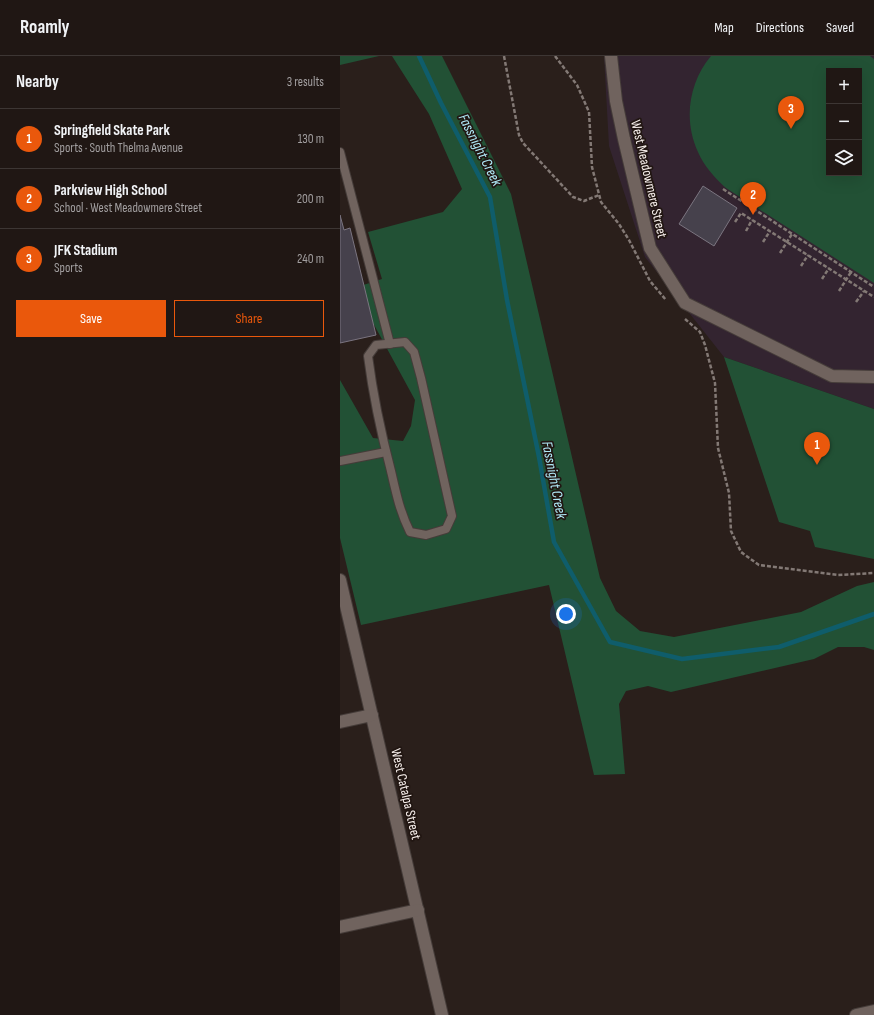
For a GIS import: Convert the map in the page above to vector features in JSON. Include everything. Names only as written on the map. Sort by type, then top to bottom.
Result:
[{"type":"street","name":"West Meadowmere Street","points":[[611,56],[616,101],[650,248],[685,303],[832,376],[874,377]]},
{"type":"street","name":"West Catalpa Street","points":[[340,580],[442,1015]]},
{"type":"street","points":[[340,722],[372,715]]},
{"type":"street","points":[[340,927],[418,910]]},
{"type":"street","points":[[856,1015],[874,1011]]},
{"type":"lane","points":[[340,152],[390,344]]},
{"type":"lane","points":[[405,342],[414,352],[422,378],[452,516],[446,529],[426,535],[410,532],[402,515],[386,452],[371,379],[368,356],[376,345],[405,342]]},
{"type":"lane","points":[[340,461],[386,452]]},
{"type":"path","points":[[504,56],[519,135],[523,143],[573,197],[584,201],[599,196]]},
{"type":"path","points":[[722,189],[874,287]]},
{"type":"path","points":[[735,222],[741,213],[874,297]]},
{"type":"path","points":[[746,231],[752,220]]},
{"type":"path","points":[[763,242],[770,231]]},
{"type":"path","points":[[780,253],[792,234]]},
{"type":"path","points":[[801,266],[808,255]]},
{"type":"path","points":[[822,279],[829,268]]},
{"type":"path","points":[[839,291],[851,272]]},
{"type":"path","points":[[856,302],[864,291]]},
{"type":"path","points":[[715,383],[718,448],[729,493],[731,531],[741,552],[759,565],[838,575],[874,572]]},
{"type":"shaded area","points":[[604,56],[874,56],[874,409],[724,357],[645,257],[609,146]]},
{"type":"green space","points":[[340,56],[379,56],[340,65]]},
{"type":"green space","points":[[392,56],[442,56],[511,194],[600,578],[616,611],[640,631],[674,637],[801,612],[857,586],[874,582],[874,650],[864,647],[838,647],[814,659],[671,692],[648,686],[626,691],[619,704],[625,774],[594,775],[549,585],[361,625],[340,538],[340,380],[373,438],[403,441],[411,426],[415,400],[354,288],[382,279],[368,232],[443,212],[462,189],[429,114]]},
{"type":"green space","points":[[711,56],[870,56],[874,59],[874,283],[726,188],[710,172],[700,157],[693,140],[691,127],[691,102],[693,89],[698,77]]},
{"type":"green space","points":[[724,357],[874,409],[874,559],[815,547],[810,531],[779,522]]},
{"type":"building","points":[[703,186],[737,208],[714,246],[679,224]]},
{"type":"building","points":[[340,215],[344,230],[350,228],[376,335],[340,343]]},
{"type":"waterway","name":"Fassnight Creek","points":[[419,56],[441,103],[490,197],[507,300],[539,457],[554,542],[610,642],[682,659],[779,647],[874,614]]},
{"type":"place","name":"JFK Stadium","points":[[791,129]]},
{"type":"place","name":"Parkview High School","points":[[753,215]]},
{"type":"place","name":"Springfield Skate Park","points":[[817,465]]}]
